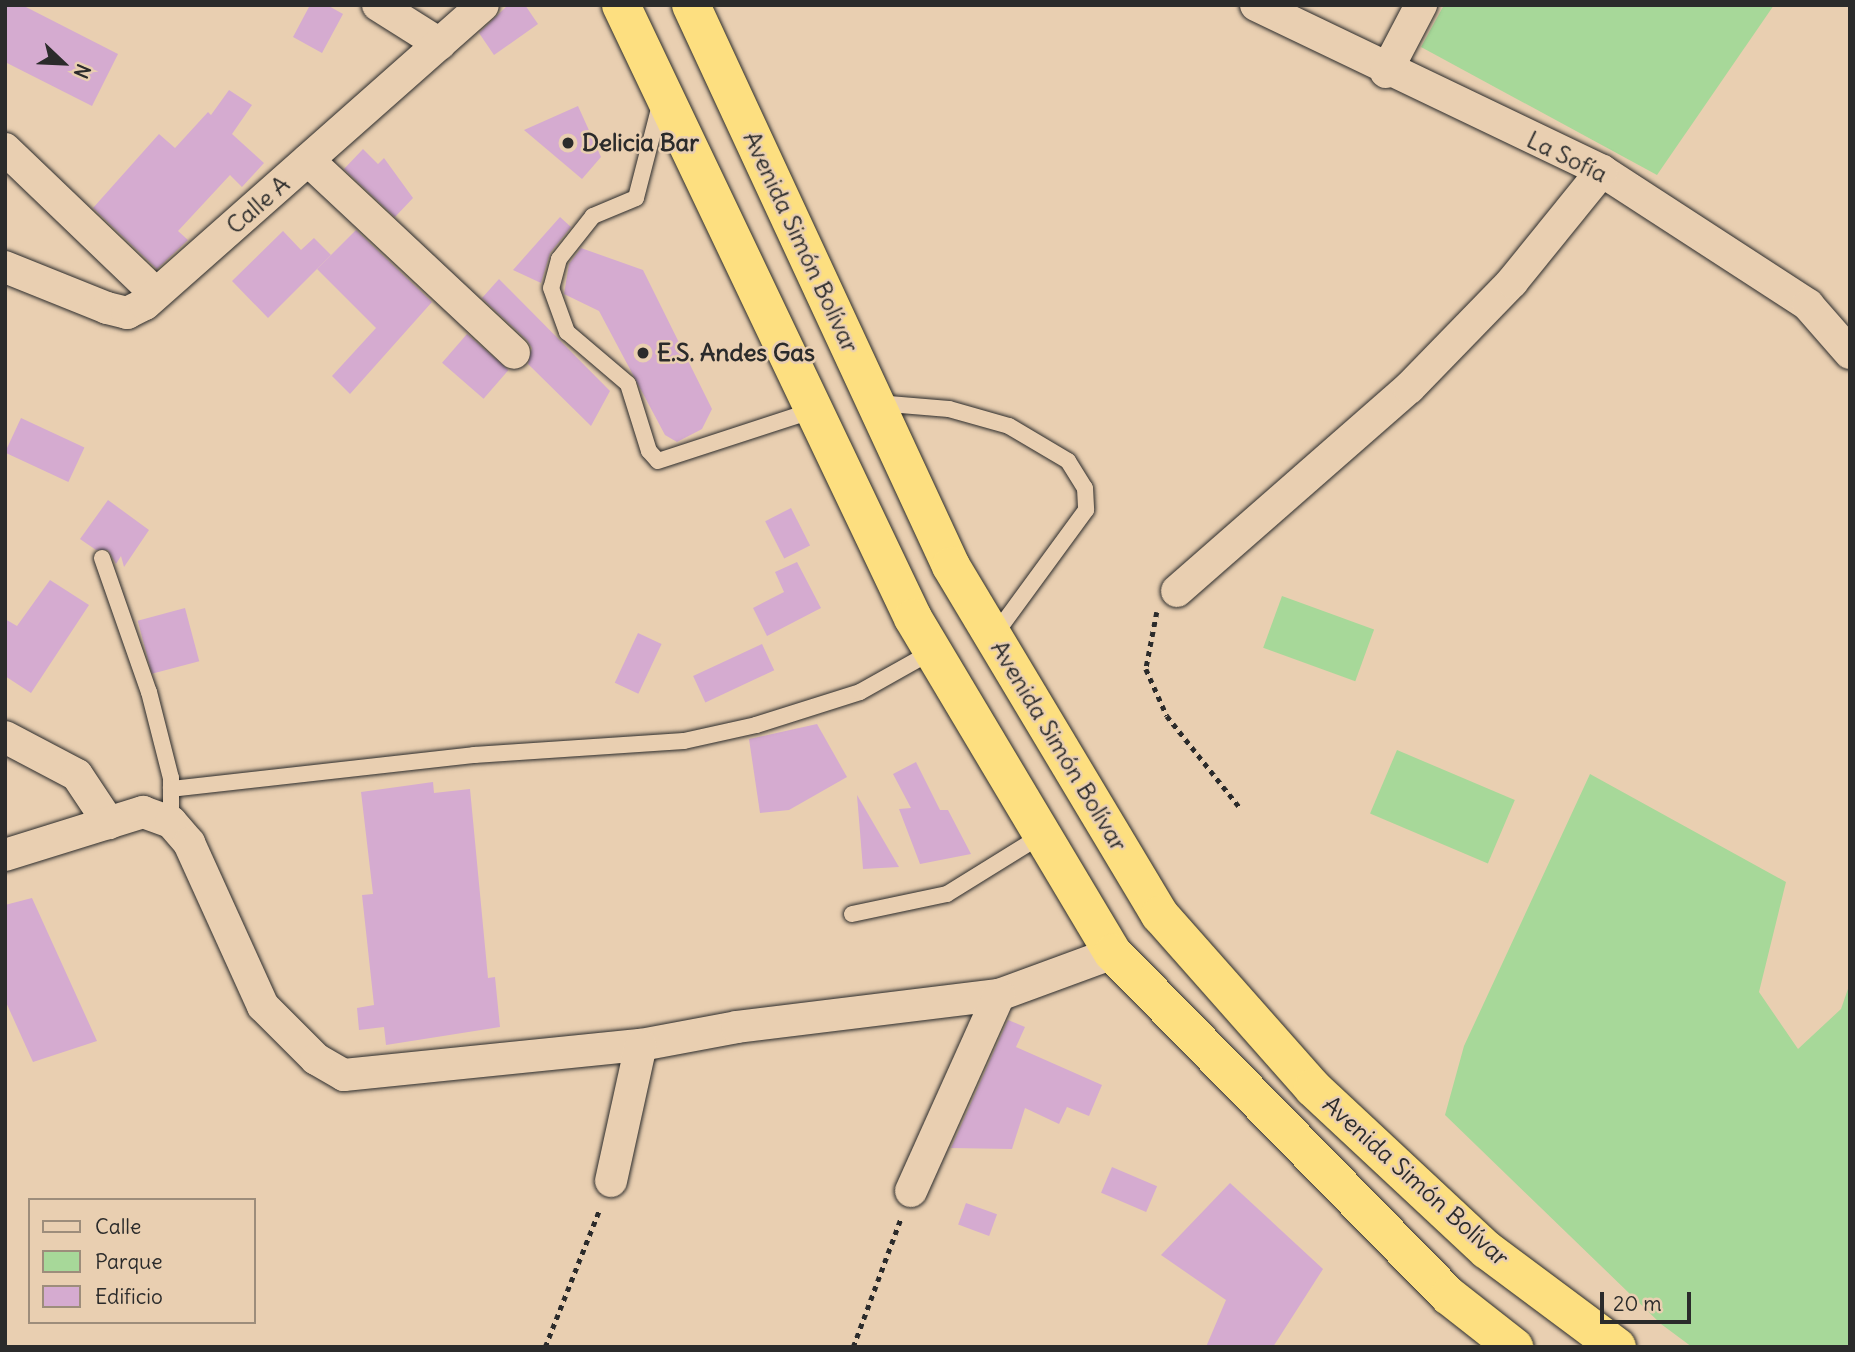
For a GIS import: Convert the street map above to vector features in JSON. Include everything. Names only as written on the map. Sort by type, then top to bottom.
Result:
[{"type":"highway","name":"Avenida Simón Bolívar","points":[[621,5],[814,410],[933,651],[1112,953],[1449,1296],[1514,1347]]},
{"type":"highway","name":"Avenida Simón Bolívar","points":[[691,5],[951,566],[1160,915],[1232,1002],[1313,1088],[1487,1250],[1617,1347]]},
{"type":"street","points":[[378,5],[440,44]]},
{"type":"street","name":"Calle A","points":[[5,267],[127,313],[156,294],[483,5]]},
{"type":"street","name":"La Sofía","points":[[1256,5],[1386,72],[1602,171],[1808,305],[1850,353]]},
{"type":"street","points":[[1386,72],[1421,5]]},
{"type":"street","points":[[5,149],[156,294]]},
{"type":"street","points":[[308,160],[514,353]]},
{"type":"street","points":[[1177,591],[1409,388],[1512,282],[1602,171]]},
{"type":"street","points":[[5,737],[77,775],[109,823]]},
{"type":"street","points":[[5,855],[143,812],[171,822],[189,843],[263,1006],[316,1059],[344,1075],[641,1045],[737,1027],[999,995],[1112,953]]},
{"type":"street","points":[[911,1191],[999,995]]},
{"type":"street","points":[[611,1181],[641,1045]]},
{"type":"lane","points":[[663,92],[642,188],[628,205],[604,210],[586,224],[559,259],[553,302],[567,332],[628,384],[649,451],[658,461],[814,410]]},
{"type":"lane","points":[[875,402],[949,409],[1009,426],[1068,461],[1085,488],[1086,510],[993,637]]},
{"type":"lane","points":[[102,558],[143,670],[171,789],[171,822]]},
{"type":"lane","points":[[171,789],[474,755],[684,741],[756,725],[860,692],[933,651]]},
{"type":"lane","points":[[852,914],[947,894],[1042,835]]},
{"type":"path","points":[[1177,591],[1156,613],[1146,669],[1167,716],[1241,809]]},
{"type":"path","points":[[545,1347],[611,1181]]},
{"type":"path","points":[[853,1347],[911,1191]]},
{"type":"green space","points":[[1444,5],[1774,5],[1657,175],[1421,47]]},
{"type":"green space","points":[[1282,596],[1374,630],[1355,681],[1263,648]]},
{"type":"green space","points":[[1397,750],[1515,800],[1488,864],[1370,814]]},
{"type":"green space","points":[[1590,774],[1786,882],[1759,992],[1798,1049],[1841,1009],[1850,983],[1850,1347],[1692,1347],[1661,1324],[1445,1115],[1464,1046]]},
{"type":"building","points":[[5,5],[22,5],[118,54],[92,106],[5,62]]},
{"type":"building","points":[[310,5],[327,5],[343,14],[322,53],[293,37]]},
{"type":"building","points":[[508,5],[525,5],[538,24],[494,55],[479,33]]},
{"type":"building","points":[[229,90],[252,105],[232,134],[264,163],[242,187],[230,175],[178,231],[188,240],[157,269],[93,208],[159,134],[175,148],[208,112],[211,115]]},
{"type":"building","points":[[578,106],[601,157],[582,179],[524,130]]},
{"type":"building","points":[[363,149],[378,164],[384,158],[413,198],[395,217],[344,169]]},
{"type":"building","points":[[560,217],[571,227],[550,253],[541,283],[513,270]]},
{"type":"building","points":[[356,230],[432,302],[350,394],[332,376],[376,328],[317,269]]},
{"type":"building","points":[[283,231],[301,250],[314,238],[331,255],[268,318],[232,281]]},
{"type":"building","points":[[581,248],[643,270],[712,409],[702,429],[677,442],[665,435],[599,311],[564,294],[569,264]]},
{"type":"building","points":[[499,279],[610,391],[591,426],[528,364],[532,348],[527,340],[482,298]]},
{"type":"building","points":[[467,334],[509,370],[484,399],[442,363]]},
{"type":"building","points":[[21,418],[84,448],[68,482],[5,452]]},
{"type":"building","points":[[108,500],[149,530],[124,567],[121,556],[116,564],[108,550],[96,550],[80,539]]},
{"type":"building","points":[[791,508],[810,545],[784,559],[765,521]]},
{"type":"building","points":[[797,562],[821,608],[767,636],[753,608],[784,592],[775,572]]},
{"type":"building","points":[[50,580],[89,605],[31,693],[5,676],[5,619],[17,626]]},
{"type":"building","points":[[185,608],[199,661],[152,674],[138,621]]},
{"type":"building","points":[[638,633],[662,644],[638,694],[615,683]]},
{"type":"building","points":[[762,644],[774,670],[705,702],[693,676]]},
{"type":"building","points":[[817,724],[847,777],[789,810],[760,813],[749,739]]},
{"type":"building","points":[[916,762],[940,810],[948,810],[971,854],[920,864],[899,809],[911,808],[893,774]]},
{"type":"building","points":[[433,782],[434,793],[470,789],[488,978],[495,977],[500,1027],[386,1045],[384,1027],[359,1030],[357,1008],[374,1005],[362,895],[373,894],[361,792]]},
{"type":"building","points":[[857,795],[899,867],[863,869]]},
{"type":"building","points":[[32,898],[97,1041],[33,1062],[5,1000],[5,905]]},
{"type":"building","points":[[1008,1020],[1025,1027],[1016,1047],[1102,1085],[1089,1116],[1067,1107],[1059,1124],[1025,1108],[1012,1149],[951,1148]]},
{"type":"building","points":[[1112,1167],[1157,1186],[1146,1212],[1101,1193]]},
{"type":"building","points":[[1230,1183],[1323,1269],[1273,1347],[1206,1347],[1226,1300],[1161,1255]]},
{"type":"building","points":[[966,1203],[997,1214],[989,1236],[958,1225]]},
{"type":"place","name":"Delicia Bar","points":[[568,143]]},
{"type":"place","name":"E.S. Andes Gas","points":[[643,353]]}]
